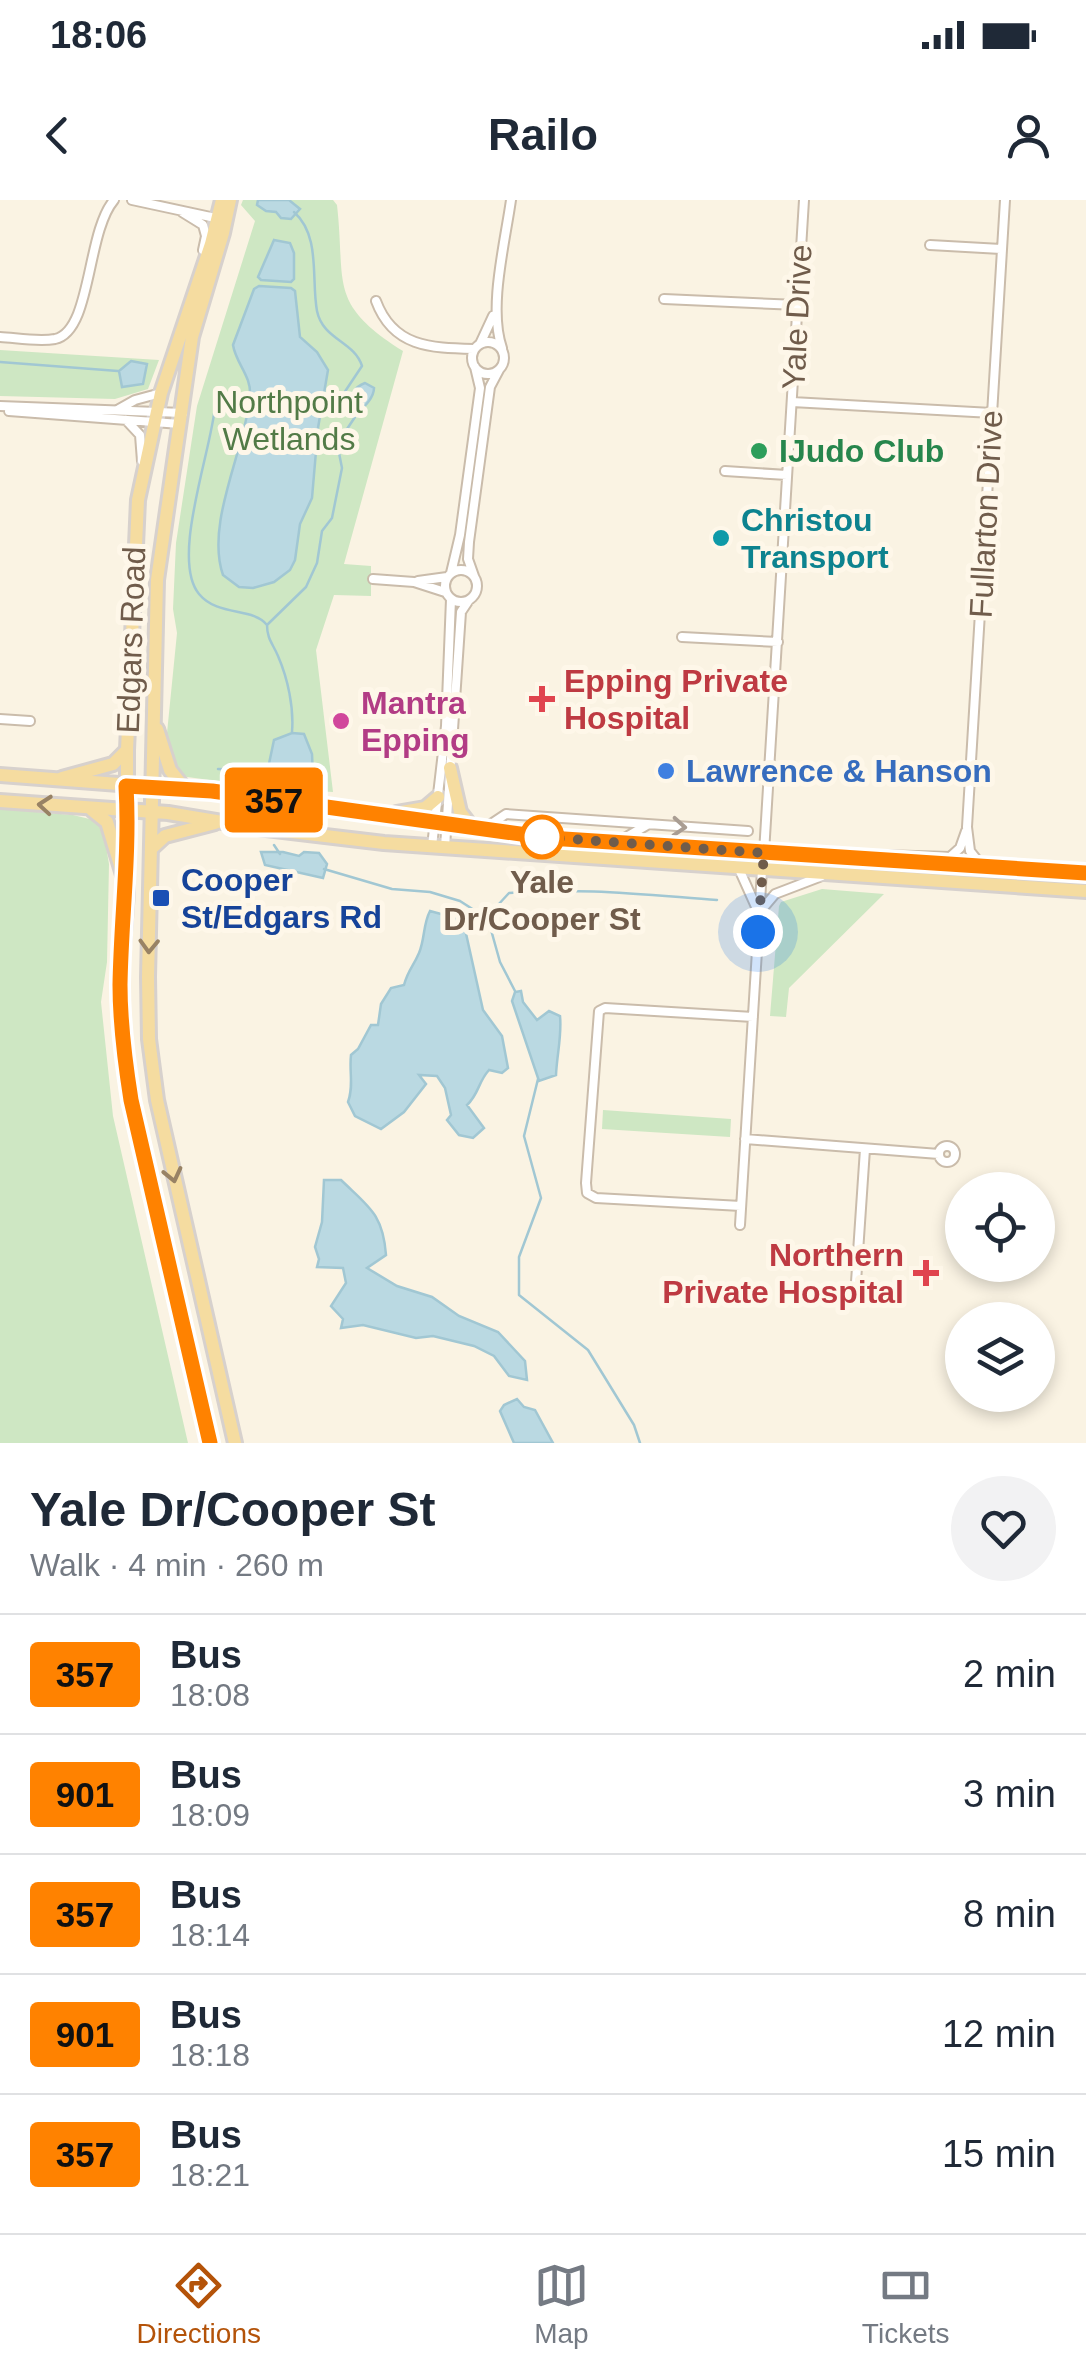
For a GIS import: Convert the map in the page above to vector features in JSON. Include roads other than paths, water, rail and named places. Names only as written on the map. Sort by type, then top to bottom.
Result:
[{"type":"main road","name":"Edgars Road","points":[[222,200],[221,220],[192,337],[157,580],[149,1039],[161,1122],[235,1443]]},
{"type":"main road","name":"Edgars Road","points":[[210,1443],[131,1100],[120,986],[127,892],[126,786],[134,538],[142,476],[161,393],[230,200]]},
{"type":"main road","points":[[154,720],[170,770],[185,788]]},
{"type":"main road","points":[[55,780],[113,764],[127,750]]},
{"type":"main road","points":[[450,768],[460,812],[478,829]]},
{"type":"main road","points":[[0,775],[185,788],[563,839],[1086,873]]},
{"type":"main road","points":[[379,816],[425,808],[438,797]]},
{"type":"main road","points":[[0,801],[153,812],[439,847],[1086,892]]},
{"type":"main road","points":[[90,809],[108,822],[127,892]]},
{"type":"main road","points":[[152,848],[169,834],[222,821]]},
{"type":"main road","points":[[762,870],[764,853]]},
{"type":"main road","points":[[949,865],[964,876],[967,884]]},
{"type":"main road","points":[[162,1234],[186,1230]]},
{"type":"street","points":[[0,337],[52,340],[65,335],[77,322],[99,224],[114,200]]},
{"type":"street","points":[[132,200],[221,220]]},
{"type":"street","points":[[440,824],[450,768],[462,612],[476,592],[468,559],[469,542],[490,387],[504,358],[497,334],[497,307],[511,200]]},
{"type":"street","name":"Yale Drive","points":[[764,853],[804,200]]},
{"type":"street","name":"Fullarton Drive","points":[[982,867],[970,851],[967,827],[1004,200]]},
{"type":"street","points":[[180,338],[184,310],[206,236],[203,225],[182,212]]},
{"type":"street","points":[[930,245],[1002,248]]},
{"type":"street","points":[[664,298],[798,305]]},
{"type":"street","points":[[376,302],[393,332],[448,348],[489,374],[498,370]]},
{"type":"street","points":[[439,847],[438,797],[447,713],[449,575],[460,536],[480,388],[474,364],[478,346],[497,307]]},
{"type":"street","points":[[448,348],[494,342],[502,348]]},
{"type":"street","points":[[119,408],[161,393]]},
{"type":"street","points":[[792,402],[992,413]]},
{"type":"street","points":[[0,408],[119,408],[182,418]]},
{"type":"street","points":[[0,408],[124,419],[155,416]]},
{"type":"street","points":[[124,419],[140,435],[142,476]]},
{"type":"street","points":[[725,471],[788,475]]},
{"type":"street","points":[[373,579],[414,582],[460,570],[474,576]]},
{"type":"street","points":[[414,582],[460,602],[469,600]]},
{"type":"street","points":[[682,637],[778,642]]},
{"type":"street","points":[[0,719],[30,721]]},
{"type":"street","points":[[478,829],[506,814],[748,831]]},
{"type":"street","points":[[563,839],[625,838],[647,825]]},
{"type":"street","points":[[854,859],[890,854],[950,857],[960,848],[967,827]]},
{"type":"street","points":[[715,829],[722,850]]},
{"type":"street","points":[[738,869],[759,913]]},
{"type":"street","points":[[740,1225],[762,870]]},
{"type":"street","points":[[759,913],[775,894],[826,875]]},
{"type":"street","points":[[741,1206],[596,1198],[587,1193],[586,1183],[599,1011],[606,1008],[753,1017]]},
{"type":"street","points":[[745,1139],[939,1154]]},
{"type":"street","points":[[856,1282],[865,1148]]},
{"type":"water","points":[[258,200],[289,200],[300,209],[291,219],[281,218],[257,205]]},
{"type":"water","points":[[274,240],[290,243],[294,253],[291,282],[258,277]]},
{"type":"water","points":[[259,286],[295,291],[300,337],[317,352],[328,370],[312,498],[300,524],[295,560],[290,570],[274,582],[253,588],[239,587],[223,575],[219,533],[250,397],[249,383],[233,345],[254,289]]},
{"type":"water","points":[[131,361],[147,364],[143,384],[122,387],[119,371]]},
{"type":"water","points":[[365,383],[374,391],[366,405],[357,410],[350,406],[351,398]]},
{"type":"water","points":[[292,733],[304,734],[312,754],[313,778],[308,785],[280,784],[266,778],[274,740]]},
{"type":"water","points":[[261,852],[299,856],[304,852],[319,853],[327,864],[323,878],[265,865]]},
{"type":"water","points":[[430,911],[463,920],[483,1010],[502,1036],[508,1068],[502,1073],[489,1070],[467,1105],[484,1128],[473,1138],[459,1135],[447,1120],[451,1115],[445,1088],[437,1076],[419,1075],[426,1084],[404,1112],[381,1129],[355,1116],[348,1102],[351,1055],[371,1025],[378,1025],[381,1004],[391,988],[404,985],[421,948]]},
{"type":"water","points":[[521,991],[523,1002],[537,1020],[549,1011],[560,1016],[556,1075],[539,1081],[512,1001],[515,992]]},
{"type":"water","points":[[324,1180],[341,1180],[378,1220],[386,1255],[367,1268],[397,1286],[432,1297],[459,1316],[498,1332],[525,1361],[527,1380],[509,1376],[494,1356],[474,1346],[363,1325],[341,1328],[343,1319],[331,1306],[346,1283],[343,1268],[317,1267],[315,1247],[322,1222]]},
{"type":"water","points":[[517,1399],[524,1407],[535,1410],[553,1443],[514,1443],[500,1411]]},
{"type":"waterway","points":[[292,732],[287,684],[267,625],[306,587],[317,563],[322,531],[332,518],[342,468],[341,438],[355,417],[343,405],[342,396],[362,366],[320,321],[312,245],[294,212]]},
{"type":"waterway","points":[[0,362],[118,371]]},
{"type":"waterway","points":[[215,406],[191,530],[191,578],[207,601],[261,619],[267,625]]},
{"type":"waterway","points":[[218,769],[266,771]]},
{"type":"waterway","points":[[274,845],[280,854]]},
{"type":"waterway","points":[[324,869],[392,889],[430,892],[460,901],[488,919],[500,962],[515,991]]},
{"type":"waterway","points":[[486,918],[509,893],[587,891],[717,900]]},
{"type":"waterway","points":[[538,1079],[524,1136],[541,1198],[519,1257],[519,1295],[588,1350],[634,1425],[640,1443]]},
{"type":"place","name":"IJudo Club","points":[[759,451]]},
{"type":"place","name":"Christou Transport","points":[[721,538]]},
{"type":"place","name":"Epping Private Hospital","points":[[542,699]]},
{"type":"place","name":"Mantra Epping","points":[[341,721]]},
{"type":"place","name":"Lawrence & Hanson","points":[[666,771]]},
{"type":"place","name":"Yale Dr/Cooper St","points":[[542,837]]},
{"type":"place","name":"Cooper St/Edgars Rd","points":[[161,898]]},
{"type":"place","name":"Northern Private Hospital","points":[[926,1273]]},
{"type":"park label","name":"Northpoint Wetlands","points":[[289,420]]}]
